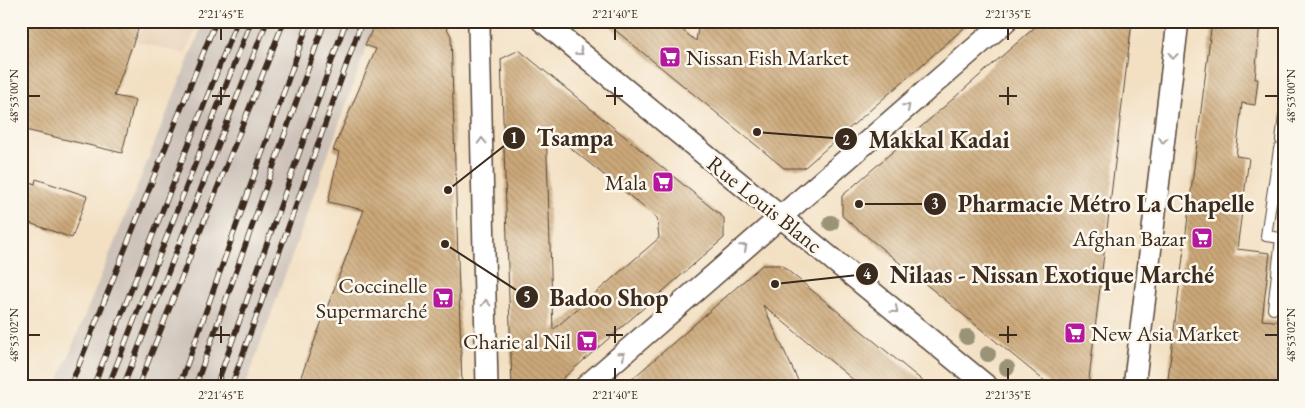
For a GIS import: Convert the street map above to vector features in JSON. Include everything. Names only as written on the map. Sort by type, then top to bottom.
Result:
[{"type":"street","points":[[482,21],[480,37],[487,387]]},
{"type":"street","name":"Rue Louis Blanc","points":[[542,21],[988,387]]},
{"type":"street","points":[[586,387],[1006,21]]},
{"type":"street","points":[[1134,387],[1178,21]]},
{"type":"lane","points":[[1273,309],[1281,238],[1266,236],[1284,116]]},
{"type":"lane","points":[[1272,196],[1284,198]]},
{"type":"shaded area","points":[[57,21],[199,21],[185,54]]},
{"type":"shaded area","points":[[204,21],[376,21],[245,387],[56,387]]},
{"type":"building","points":[[21,21],[141,21],[114,96],[135,100],[122,153],[21,129]]},
{"type":"building","points":[[376,21],[443,21],[451,36],[462,387],[297,387],[364,210],[328,202],[339,152],[333,150],[376,49],[365,45]]},
{"type":"building","points":[[604,21],[671,21],[696,41],[699,21],[972,21],[804,168],[784,168]]},
{"type":"building","points":[[1042,21],[1132,21],[1088,387],[1052,387],[842,216],[842,196]]},
{"type":"building","points":[[1212,21],[1260,21],[1255,79],[1258,79],[1255,105],[1242,103],[1236,156],[1249,158],[1237,249],[1270,253],[1262,320],[1284,322],[1284,387],[1167,387]]},
{"type":"building","points":[[519,50],[724,218],[724,238],[553,387],[512,387],[501,59]],"holes":[[[546,128],[657,218],[659,238],[553,330]]]},
{"type":"building","points":[[21,179],[35,184],[36,179],[87,196],[72,238],[21,220]]},
{"type":"building","points":[[762,265],[781,265],[930,387],[862,387],[763,305],[801,387],[623,387]]},
{"type":"railway","points":[[70,387],[216,21]]},
{"type":"railway","points":[[93,387],[237,21]]},
{"type":"railway","points":[[108,387],[251,21]]},
{"type":"railway","points":[[123,387],[267,21]]},
{"type":"railway","points":[[138,387],[284,21]]},
{"type":"railway","points":[[179,387],[309,21]]},
{"type":"railway","points":[[195,387],[325,21]]},
{"type":"railway","points":[[216,387],[346,21]]},
{"type":"railway","points":[[231,387],[362,21]]},
{"type":"place","name":"Nissan Fish Market","points":[[670,57]]},
{"type":"place","name":"Makkal Kadai","points":[[757,132]]},
{"type":"place","name":"Mala","points":[[663,182]]},
{"type":"place","name":"Tsampa","points":[[448,190]]},
{"type":"place","name":"Pharmacie Métro La Chapelle","points":[[859,204]]},
{"type":"place","name":"Afghan Bazar","points":[[1202,238]]},
{"type":"place","name":"Badoo Shop","points":[[445,244]]},
{"type":"place","name":"Nilaas - Nissan Exotique Marché","points":[[775,284]]},
{"type":"place","name":"Coccinelle Supermarché","points":[[443,298]]},
{"type":"place","name":"New Asia Market","points":[[1075,333]]},
{"type":"place","name":"Charie al Nil","points":[[587,341]]}]
